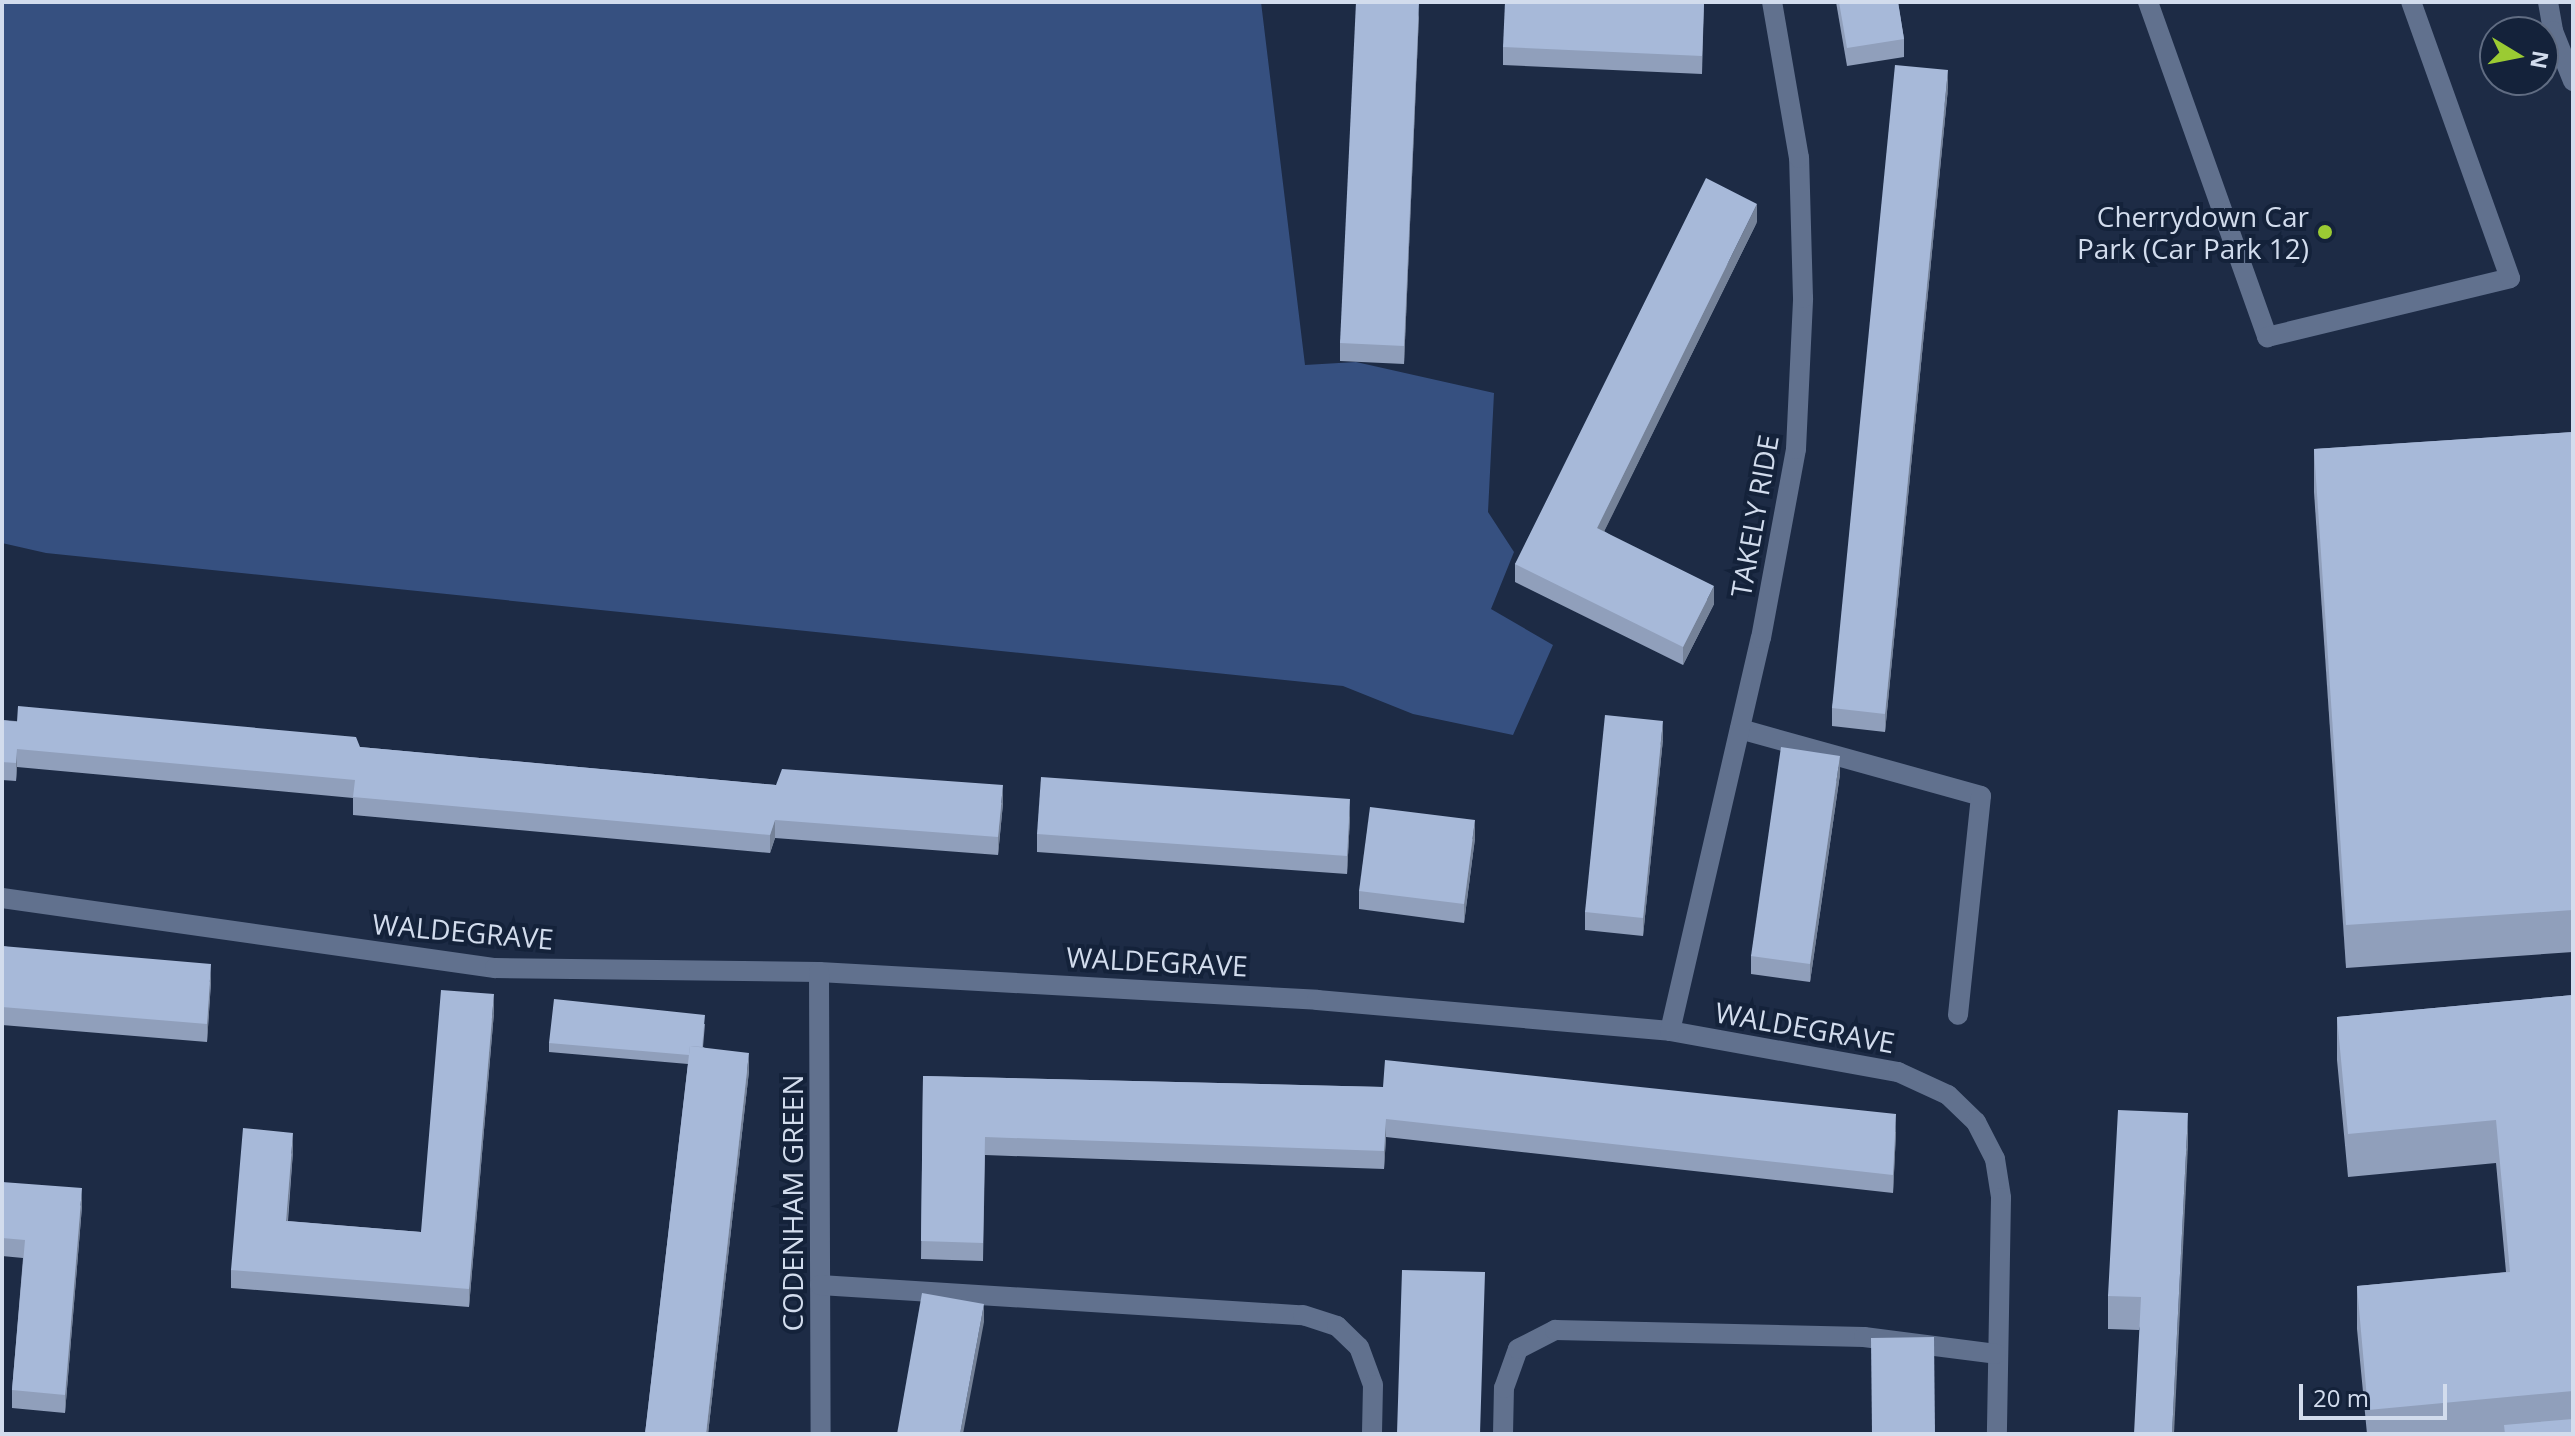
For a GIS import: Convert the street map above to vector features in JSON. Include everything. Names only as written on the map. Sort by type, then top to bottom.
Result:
[{"type":"street","name":"TAKELY RIDE","points":[[1670,1031],[1740,729],[1793,463],[1801,386],[1799,158],[1772,2]]},
{"type":"street","points":[[2148,2],[2267,337],[2510,278],[2411,2]]},
{"type":"street","points":[[2548,2],[2573,81]]},
{"type":"street","points":[[1740,729],[1981,796],[1958,1015]]},
{"type":"street","name":"WALDEGRAVE","points":[[2,898],[495,968],[819,972],[1191,990],[1670,1031],[1898,1072],[1948,1095],[1976,1122],[1995,1159],[2001,1198],[1997,1434]]},
{"type":"street","name":"CODENHAM GREEN","points":[[819,972],[821,1434]]},
{"type":"street","points":[[820,1285],[1303,1315],[1337,1326],[1359,1347],[1373,1385],[1372,1434]]},
{"type":"street","points":[[1503,1434],[1504,1388],[1518,1349],[1555,1330],[1864,1337],[1996,1354]]},
{"type":"shaded area","points":[[2,2],[1261,2],[1305,365],[1356,362],[1494,393],[1488,512],[1514,552],[1491,609],[1553,645],[1513,735],[1413,714],[1343,686],[46,553],[2,543]]},
{"type":"building","points":[[1356,2],[1419,2],[1404,346],[1340,343]]},
{"type":"building","points":[[1505,2],[1704,2],[1702,56],[1503,47]]},
{"type":"building","points":[[1839,2],[1898,2],[1904,39],[1847,48]]},
{"type":"building","points":[[1895,65],[1948,70],[1885,714],[1832,708]]},
{"type":"building","points":[[1706,178],[1757,204],[1597,528],[1714,586],[1683,647],[1515,564]]},
{"type":"building","points":[[2573,432],[2573,910],[2346,925],[2314,449]]},
{"type":"building","points":[[18,706],[356,737],[360,747],[776,785],[782,769],[1003,785],[998,837],[775,820],[770,835],[353,797],[355,780],[17,749],[16,763],[2,762],[2,720],[17,722]]},
{"type":"building","points":[[1605,715],[1663,721],[1643,918],[1585,912]]},
{"type":"building","points":[[1781,747],[1840,756],[1810,964],[1751,956]]},
{"type":"building","points":[[1041,777],[1350,799],[1347,856],[1037,834]]},
{"type":"building","points":[[1370,807],[1475,820],[1464,904],[1359,891]]},
{"type":"building","points":[[2,946],[211,964],[207,1024],[2,1007]]},
{"type":"building","points":[[441,990],[494,994],[469,1289],[231,1270],[243,1128],[293,1133],[286,1221],[421,1232]]},
{"type":"building","points":[[2573,995],[2573,1391],[2368,1410],[2357,1286],[2510,1272],[2496,1120],[2348,1134],[2337,1017]]},
{"type":"building","points":[[554,999],[705,1015],[702,1047],[690,1046],[689,1055],[549,1043]]},
{"type":"building","points":[[690,1046],[749,1053],[706,1434],[645,1434]]},
{"type":"building","points":[[1385,1060],[1896,1114],[1893,1175],[1386,1119],[1384,1151],[985,1137],[983,1243],[921,1241],[923,1076],[1383,1087]]},
{"type":"building","points":[[2118,1110],[2188,1113],[2172,1434],[2134,1434],[2141,1297],[2108,1296]]},
{"type":"building","points":[[2,1182],[82,1188],[65,1395],[12,1390],[25,1240],[2,1238]]},
{"type":"building","points":[[1402,1270],[1485,1272],[1480,1434],[1397,1434]]},
{"type":"building","points":[[922,1293],[984,1304],[960,1434],[897,1434]]},
{"type":"building","points":[[1934,1337],[1935,1434],[1872,1434],[1871,1338]]},
{"type":"building","points":[[2573,1419],[2573,1434],[2505,1434],[2504,1425]]},
{"type":"place","name":"Cherrydown Car Park (Car Park 12)","points":[[2325,232]]}]
